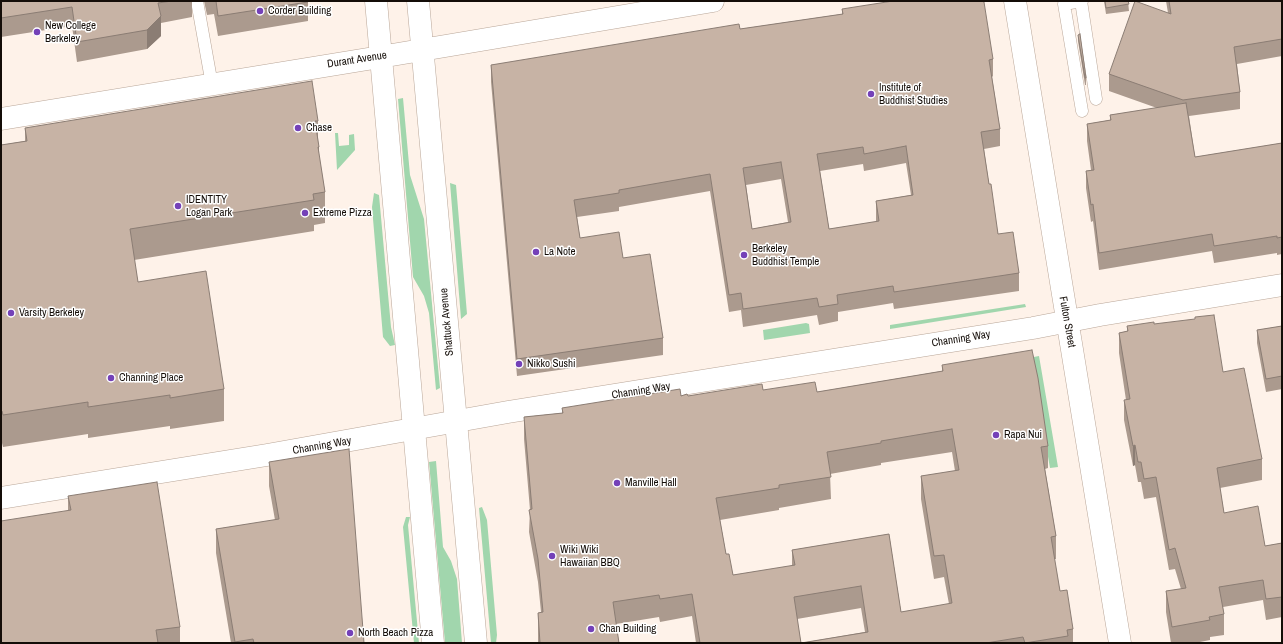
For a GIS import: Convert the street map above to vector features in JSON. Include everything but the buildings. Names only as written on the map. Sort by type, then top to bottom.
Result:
[{"type":"street","points":[[376,1],[433,643]]},
{"type":"street","name":"Shattuck Avenue","points":[[418,1],[476,643]]},
{"type":"street","name":"Durant Avenue","points":[[1,119],[713,1]]},
{"type":"street","name":"Fulton Street","points":[[1015,1],[1120,643]]},
{"type":"street","name":"Channing Way","points":[[1,498],[253,458],[508,412],[714,380],[1282,285]]},
{"type":"lane","points":[[197,1],[212,85]]},
{"type":"lane","points":[[1082,111],[1064,4],[1081,1],[1096,99]]},
{"type":"green space","points":[[403,98],[410,175],[424,219],[440,388],[436,390],[429,313],[424,296],[413,277],[398,99]]},
{"type":"green space","points":[[335,133],[338,133],[339,146],[349,145],[349,135],[354,134],[355,150],[337,170]]},
{"type":"green space","points":[[450,183],[456,185],[467,314],[461,319]]},
{"type":"green space","points":[[374,193],[379,195],[391,327],[395,345],[390,346],[383,337],[372,207]]},
{"type":"green space","points":[[1025,304],[1026,307],[890,329],[890,325]]},
{"type":"green space","points":[[806,323],[809,324],[810,333],[764,340],[763,330]]},
{"type":"green space","points":[[1039,356],[1058,467],[1050,468],[1033,371],[1018,360]]},
{"type":"green space","points":[[436,461],[443,547],[451,561],[457,579],[462,643],[445,643],[429,462]]},
{"type":"green space","points":[[482,507],[487,520],[497,635],[496,643],[491,643],[479,508]]},
{"type":"green space","points":[[406,517],[410,517],[408,525],[419,643],[414,643],[403,527]]},
{"type":"place","name":"Corder Building","points":[[260,11]]},
{"type":"place","name":"New College Berkeley","points":[[37,32]]},
{"type":"place","name":"Institute of Buddhist Studies","points":[[871,94]]},
{"type":"place","name":"Chase","points":[[298,128]]},
{"type":"place","name":"IDENTITY Logan Park","points":[[178,206]]},
{"type":"place","name":"Extreme Pizza","points":[[305,213]]},
{"type":"place","name":"La Note","points":[[536,252]]},
{"type":"place","name":"Berkeley Buddhist Temple","points":[[744,255]]},
{"type":"place","name":"Varsity Berkeley","points":[[11,313]]},
{"type":"place","name":"Nikko Sushi","points":[[519,364]]},
{"type":"place","name":"Channing Place","points":[[111,378]]},
{"type":"place","name":"Rapa Nui","points":[[996,435]]},
{"type":"place","name":"Manville Hall","points":[[617,483]]},
{"type":"place","name":"Wiki Wiki Hawaiian BBQ","points":[[552,556]]},
{"type":"place","name":"Chan Building","points":[[591,629]]},
{"type":"place","name":"North Beach Pizza","points":[[350,633]]}]
